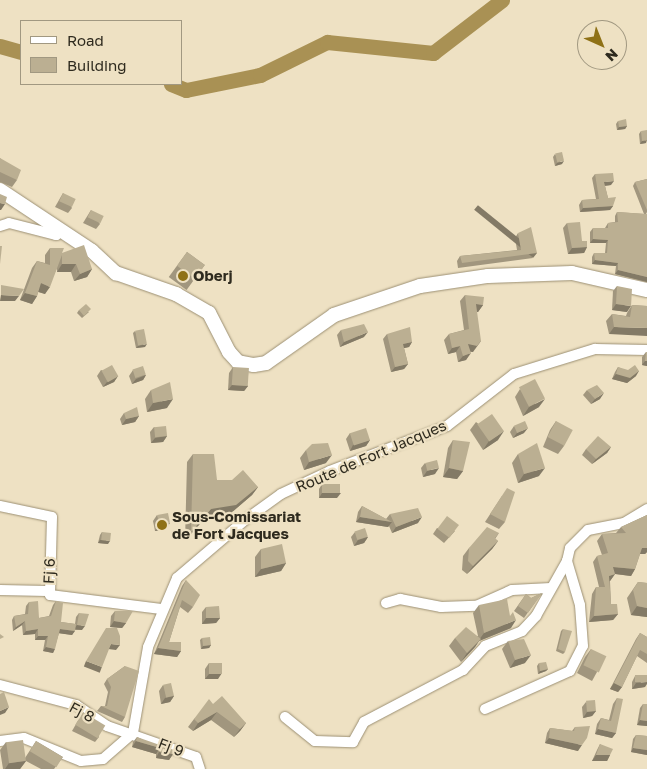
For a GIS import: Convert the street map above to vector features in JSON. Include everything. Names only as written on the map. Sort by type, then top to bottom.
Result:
[{"type":"main road","points":[[0,190],[62,230],[116,273],[176,294],[209,313],[229,352],[238,362],[254,366],[266,363],[334,315],[420,286],[496,275],[572,273],[647,290]]},
{"type":"street","points":[[0,226],[9,223],[56,235],[62,230]]},
{"type":"street","name":"Route de Fort Jacques","points":[[133,733],[148,647],[161,609],[177,578],[194,559],[282,494],[385,447],[447,426],[514,374],[595,349],[647,350]]},
{"type":"street","name":"Fj 6","points":[[0,506],[52,517],[47,591],[161,609]]},
{"type":"street","points":[[285,717],[315,741],[353,742],[364,722],[463,670],[485,646],[522,631],[536,616],[568,560],[570,548],[588,530],[624,523],[647,509]]},
{"type":"street","points":[[485,709],[555,679],[578,661],[583,646],[580,605],[568,560]]},
{"type":"street","points":[[386,603],[400,599],[441,607],[476,606],[512,590],[551,588]]},
{"type":"street","points":[[0,590],[47,591]]},
{"type":"street","name":"Fj 8","points":[[0,685],[76,705],[107,726],[133,733]]},
{"type":"street","points":[[0,741],[24,738],[93,762],[133,733]]},
{"type":"street","name":"Fj 9","points":[[133,733],[196,757],[200,769]]},
{"type":"building","points":[[626,119],[627,126],[619,127],[618,121]]},
{"type":"building","points":[[647,130],[647,140],[642,141],[641,131]]},
{"type":"building","points":[[562,152],[564,161],[557,162],[555,154]]},
{"type":"building","points":[[0,158],[21,170],[17,180],[0,172]]},
{"type":"building","points":[[613,173],[614,181],[604,182],[608,198],[616,197],[613,206],[583,208],[582,200],[599,199],[595,174]]},
{"type":"building","points":[[647,179],[647,210],[635,182]]},
{"type":"building","points":[[63,193],[76,199],[72,207],[59,201]]},
{"type":"building","points":[[0,194],[7,197],[5,204],[0,203]]},
{"type":"building","points":[[91,210],[104,216],[100,223],[88,217]]},
{"type":"building","points":[[617,212],[647,214],[647,277],[618,270],[618,263],[595,260],[594,253],[607,253],[608,240],[593,239],[593,228],[608,228],[608,223],[618,222]]},
{"type":"building","points":[[580,222],[582,241],[587,241],[587,247],[572,248],[567,223]]},
{"type":"building","points":[[531,227],[537,253],[462,263],[460,256],[521,250],[518,233]]},
{"type":"building","points":[[84,245],[92,269],[80,274],[76,264],[62,264],[62,255],[50,287],[41,283],[37,296],[25,293],[37,261],[50,265],[50,248],[64,248],[62,253]]},
{"type":"building","points":[[0,246],[2,246],[0,264]]},
{"type":"building","points":[[187,252],[205,265],[195,279],[177,266]]},
{"type":"building","points":[[1,285],[24,289],[19,296],[1,295]]},
{"type":"building","points":[[617,286],[632,289],[631,306],[616,304]]},
{"type":"building","points":[[465,295],[484,297],[483,305],[476,304],[481,341],[477,346],[468,344],[471,353],[463,356],[460,346],[452,348],[449,334],[469,329]]},
{"type":"building","points":[[86,304],[91,309],[84,316],[79,310]]},
{"type":"building","points":[[632,305],[647,306],[647,328],[614,327],[612,314],[630,317]]},
{"type":"building","points":[[364,324],[368,332],[344,342],[341,330]]},
{"type":"building","points":[[410,327],[412,342],[403,344],[408,364],[395,367],[387,334]]},
{"type":"building","points":[[144,329],[147,344],[138,345],[135,331]]},
{"type":"building","points":[[112,365],[118,376],[108,382],[102,371]]},
{"type":"building","points":[[635,365],[639,371],[630,378],[616,374],[618,367],[628,370]]},
{"type":"building","points":[[143,366],[146,375],[135,378],[133,369]]},
{"type":"building","points":[[233,367],[249,368],[248,386],[232,385]]},
{"type":"building","points":[[535,379],[545,399],[529,407],[519,387]]},
{"type":"building","points":[[170,382],[173,399],[153,403],[151,390]]},
{"type":"building","points":[[597,385],[604,393],[595,399],[587,390]]},
{"type":"building","points":[[137,407],[139,416],[126,419],[124,413]]},
{"type":"building","points":[[492,414],[504,431],[489,442],[477,424]]},
{"type":"building","points":[[525,421],[528,428],[517,433],[514,426]]},
{"type":"building","points":[[556,421],[573,430],[564,446],[548,437]]},
{"type":"building","points":[[166,426],[167,436],[155,437],[154,427]]},
{"type":"building","points":[[366,428],[370,440],[354,446],[350,433]]},
{"type":"building","points":[[598,436],[611,447],[596,459],[586,449]]},
{"type":"building","points":[[453,440],[470,442],[463,471],[449,468]]},
{"type":"building","points":[[328,443],[332,455],[309,462],[306,450],[312,444]]},
{"type":"building","points":[[537,443],[545,468],[524,474],[518,454]]},
{"type":"building","points":[[193,454],[214,454],[217,480],[232,480],[243,470],[258,487],[236,505],[211,509],[191,532]]},
{"type":"building","points":[[437,460],[439,468],[427,471],[425,463]]},
{"type":"building","points":[[322,484],[340,484],[340,493],[322,493]]},
{"type":"building","points":[[507,488],[515,492],[505,522],[490,514]]},
{"type":"building","points":[[362,506],[392,522],[360,517]]},
{"type":"building","points":[[418,508],[422,517],[396,527],[390,514]]},
{"type":"building","points":[[168,513],[170,523],[159,525],[157,515]]},
{"type":"building","points":[[647,515],[647,548],[642,548],[635,569],[613,567],[615,574],[609,576],[611,604],[617,604],[618,614],[594,616],[596,587],[605,587],[597,556],[608,553],[602,534],[626,533],[621,527]]},
{"type":"building","points":[[447,516],[459,525],[449,538],[437,529]]},
{"type":"building","points":[[487,527],[499,533],[495,538],[498,541],[473,566],[468,561],[469,548]]},
{"type":"building","points":[[365,528],[368,537],[357,540],[355,531]]},
{"type":"building","points":[[102,532],[111,533],[110,541],[101,540]]},
{"type":"building","points":[[282,544],[286,563],[261,569],[261,549]]},
{"type":"building","points":[[186,580],[200,595],[193,607],[182,600],[169,642],[181,642],[181,651],[158,648]]},
{"type":"building","points":[[638,582],[647,583],[647,608],[637,606],[633,590]]},
{"type":"building","points":[[542,593],[528,613],[518,606],[526,594],[531,598]]},
{"type":"building","points":[[507,599],[510,616],[513,612],[516,620],[484,633],[479,605]]},
{"type":"building","points":[[38,601],[39,618],[51,616],[56,601],[63,603],[61,622],[76,624],[75,631],[60,629],[55,649],[46,647],[48,636],[38,636],[38,629],[26,631],[25,621],[16,627],[14,616],[28,614],[29,602]]},
{"type":"building","points":[[219,606],[220,618],[206,618],[206,607]]},
{"type":"building","points":[[115,611],[133,611],[126,623],[114,621]]},
{"type":"building","points":[[79,613],[89,614],[85,626],[77,625]]},
{"type":"building","points":[[466,627],[481,639],[467,653],[455,638]]},
{"type":"building","points":[[106,628],[117,628],[120,636],[120,645],[111,644],[102,667],[86,661]]},
{"type":"building","points":[[563,629],[572,631],[565,652],[558,649]]},
{"type":"building","points":[[640,633],[647,637],[647,654],[640,650],[622,687],[614,683]]},
{"type":"building","points":[[210,637],[211,645],[203,646],[202,638]]},
{"type":"building","points":[[524,639],[531,655],[515,660],[508,641]]},
{"type":"building","points":[[591,649],[606,656],[599,672],[583,665]]},
{"type":"building","points":[[546,662],[548,669],[540,671],[539,663]]},
{"type":"building","points":[[209,663],[222,663],[222,674],[209,674]]},
{"type":"building","points":[[125,666],[139,671],[125,717],[101,706],[107,706],[111,687],[107,679]]},
{"type":"building","points":[[635,675],[647,675],[647,682],[635,682]]},
{"type":"building","points":[[171,683],[174,696],[166,697],[163,685]]},
{"type":"building","points":[[4,692],[9,707],[0,711],[0,694]]},
{"type":"building","points":[[222,696],[246,723],[240,729],[217,712],[198,723],[194,719],[209,699],[213,704]]},
{"type":"building","points":[[617,698],[623,699],[616,733],[598,729],[601,718],[611,721]]},
{"type":"building","points":[[595,700],[596,711],[587,712],[586,701]]},
{"type":"building","points":[[643,704],[647,704],[647,721],[640,720]]},
{"type":"building","points":[[83,712],[105,725],[98,738],[75,725]]},
{"type":"building","points":[[590,726],[587,738],[582,745],[549,738],[550,728],[574,731],[575,727]]},
{"type":"building","points":[[636,735],[647,736],[647,750],[633,748]]},
{"type":"building","points":[[137,737],[174,750],[173,754],[159,752],[160,748],[136,741]]},
{"type":"building","points":[[23,740],[26,761],[9,763],[6,742]]},
{"type":"building","points":[[36,741],[63,757],[56,767],[30,751]]},
{"type":"building","points":[[600,744],[613,749],[610,755],[596,755]]},
{"type":"waterway","points":[[174,85],[186,90],[260,75],[327,42],[433,53],[502,0]]},
{"type":"waterway","points":[[0,46],[20,52]]},
{"type":"place","name":"Oberj","points":[[183,276]]},
{"type":"place","name":"Sous-Comissariat de Fort Jacques","points":[[162,525]]}]
